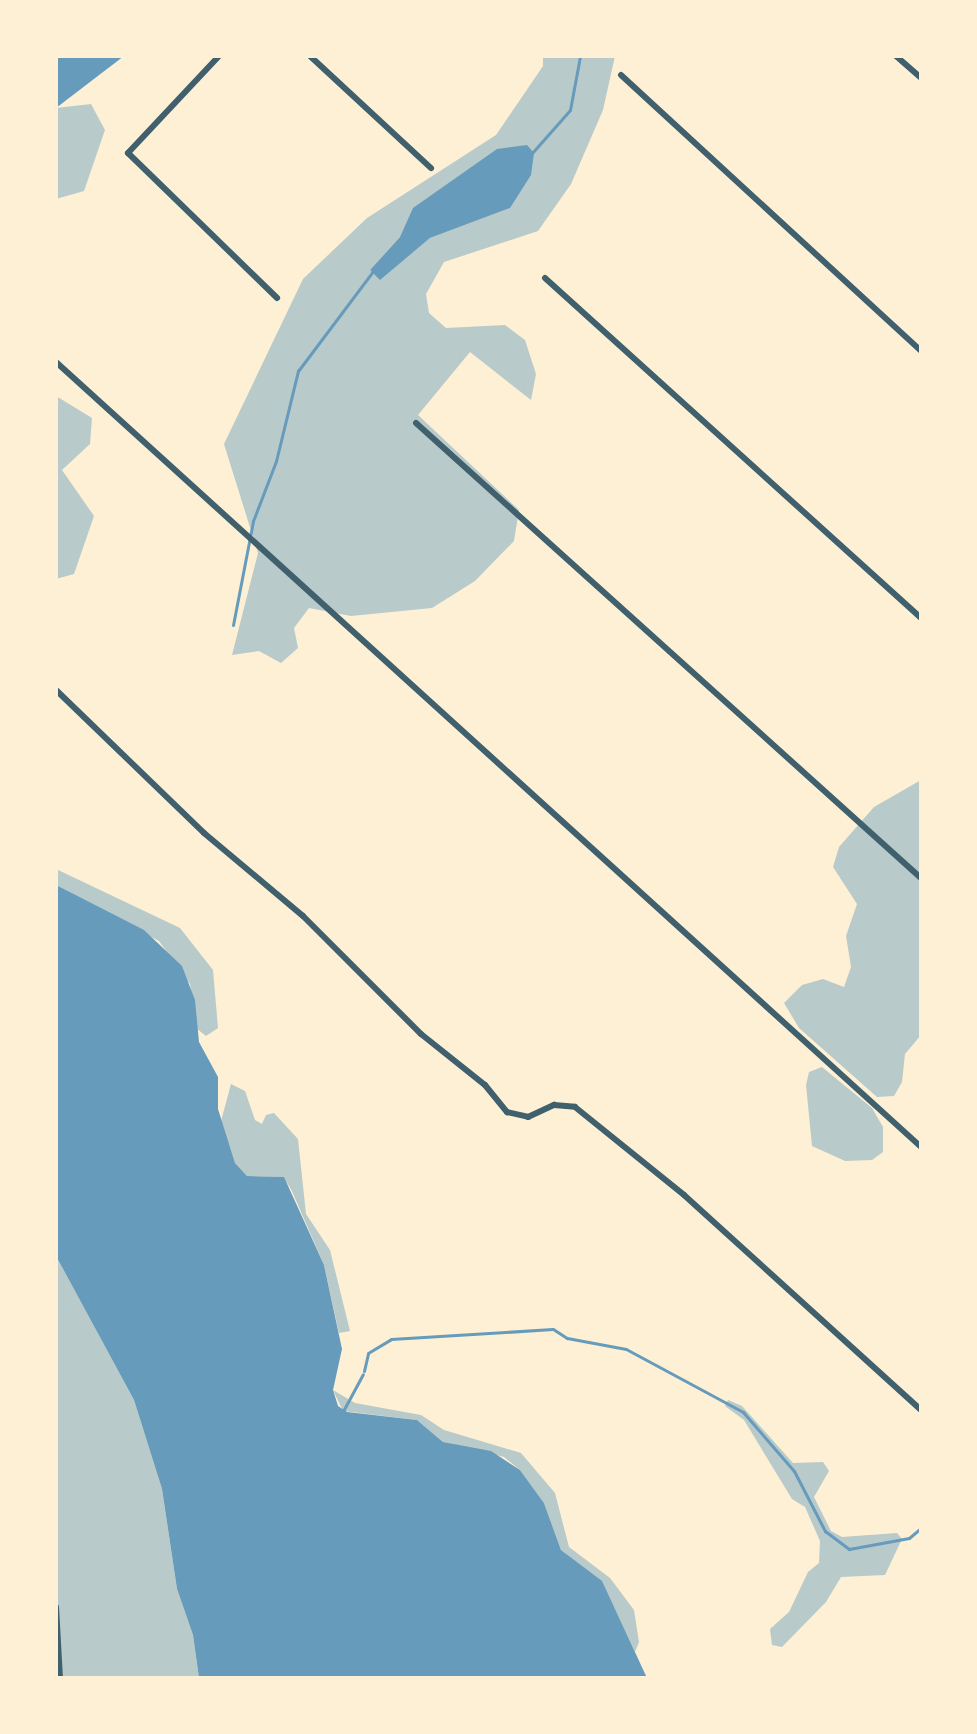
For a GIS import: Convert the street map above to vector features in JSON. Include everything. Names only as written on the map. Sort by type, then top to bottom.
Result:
[{"type":"street","points":[[219,56],[128,153],[277,298]]},
{"type":"street","points":[[310,56],[431,168]]},
{"type":"street","points":[[896,56],[921,78]]},
{"type":"street","points":[[621,75],[921,351]]},
{"type":"street","points":[[545,278],[921,618]]},
{"type":"street","points":[[56,362],[921,1147]]},
{"type":"street","points":[[416,423],[921,878]]},
{"type":"street","points":[[56,690],[204,833],[303,916],[421,1034],[485,1085],[507,1112],[528,1117],[554,1105],[575,1107],[611,1135],[921,1410]]},
{"type":"street","points":[[56,1607],[60,1678]]},
{"type":"shaded area","points":[[543,56],[615,56],[603,110],[571,184],[538,231],[444,262],[426,294],[429,313],[446,328],[505,325],[525,340],[536,374],[531,400],[470,352],[418,415],[519,510],[514,541],[475,581],[432,608],[351,616],[309,608],[294,628],[298,648],[281,663],[259,651],[232,655],[258,553],[224,444],[303,279],[367,218],[496,135],[543,66]],"holes":[[[510,208],[430,238],[380,279],[370,270],[400,237]]]},
{"type":"shaded area","points":[[91,104],[105,130],[84,191],[56,199],[56,108]]},
{"type":"shaded area","points":[[56,396],[92,418],[90,444],[62,470],[94,516],[74,574],[56,579]]},
{"type":"shaded area","points":[[921,780],[921,1035],[905,1054],[902,1082],[894,1096],[877,1097],[799,1028],[784,1003],[802,985],[823,979],[844,987],[851,967],[846,936],[857,904],[833,867],[839,847],[874,807]]},
{"type":"shaded area","points":[[56,869],[180,928],[213,970],[218,1028],[206,1036],[197,1029],[190,984],[159,941],[56,885]]},
{"type":"shaded area","points":[[822,1067],[872,1108],[883,1127],[883,1152],[872,1160],[845,1161],[812,1146],[806,1085],[809,1072]]},
{"type":"shaded area","points":[[231,1084],[245,1091],[255,1120],[262,1124],[266,1115],[274,1113],[298,1139],[306,1214],[330,1250],[350,1331],[339,1333],[324,1265],[283,1177],[247,1176],[235,1163],[221,1121]]},
{"type":"shaded area","points":[[56,1256],[134,1400],[162,1489],[177,1589],[193,1635],[199,1678],[56,1678]]},
{"type":"shaded area","points":[[333,1390],[355,1403],[421,1415],[444,1430],[521,1453],[555,1493],[569,1547],[610,1578],[634,1610],[639,1642],[635,1652],[602,1582],[561,1550],[544,1503],[520,1470],[504,1457],[443,1442],[417,1420],[343,1411]]},
{"type":"shaded area","points":[[728,1400],[742,1406],[793,1463],[823,1462],[829,1471],[814,1497],[831,1531],[842,1537],[897,1533],[902,1539],[885,1575],[841,1577],[826,1602],[782,1647],[772,1645],[770,1629],[789,1612],[808,1572],[819,1563],[820,1541],[805,1507],[792,1499],[744,1420],[725,1406]]},
{"type":"water","points":[[56,56],[124,56],[56,108]]},
{"type":"water","points":[[527,145],[534,153],[531,175],[510,208],[430,238],[380,280],[370,270],[400,237],[413,208],[497,149]]},
{"type":"water","points":[[56,885],[144,930],[182,966],[195,1000],[199,1042],[218,1077],[218,1109],[235,1163],[247,1176],[284,1177],[324,1265],[342,1349],[333,1390],[338,1406],[347,1412],[417,1420],[443,1442],[491,1451],[520,1470],[544,1503],[561,1550],[602,1581],[647,1678],[199,1678],[193,1635],[177,1589],[162,1489],[134,1400],[56,1256]]},
{"type":"waterway","points":[[532,153],[570,110],[580,56]]},
{"type":"waterway","points":[[233,625],[253,521],[276,461],[298,371],[373,271]]},
{"type":"waterway","points":[[364,1371],[368,1353],[391,1339],[553,1329],[567,1338],[626,1349],[743,1412],[794,1471],[825,1531],[849,1549],[909,1538],[921,1528]]},
{"type":"waterway","points":[[342,1413],[363,1374]]}]
